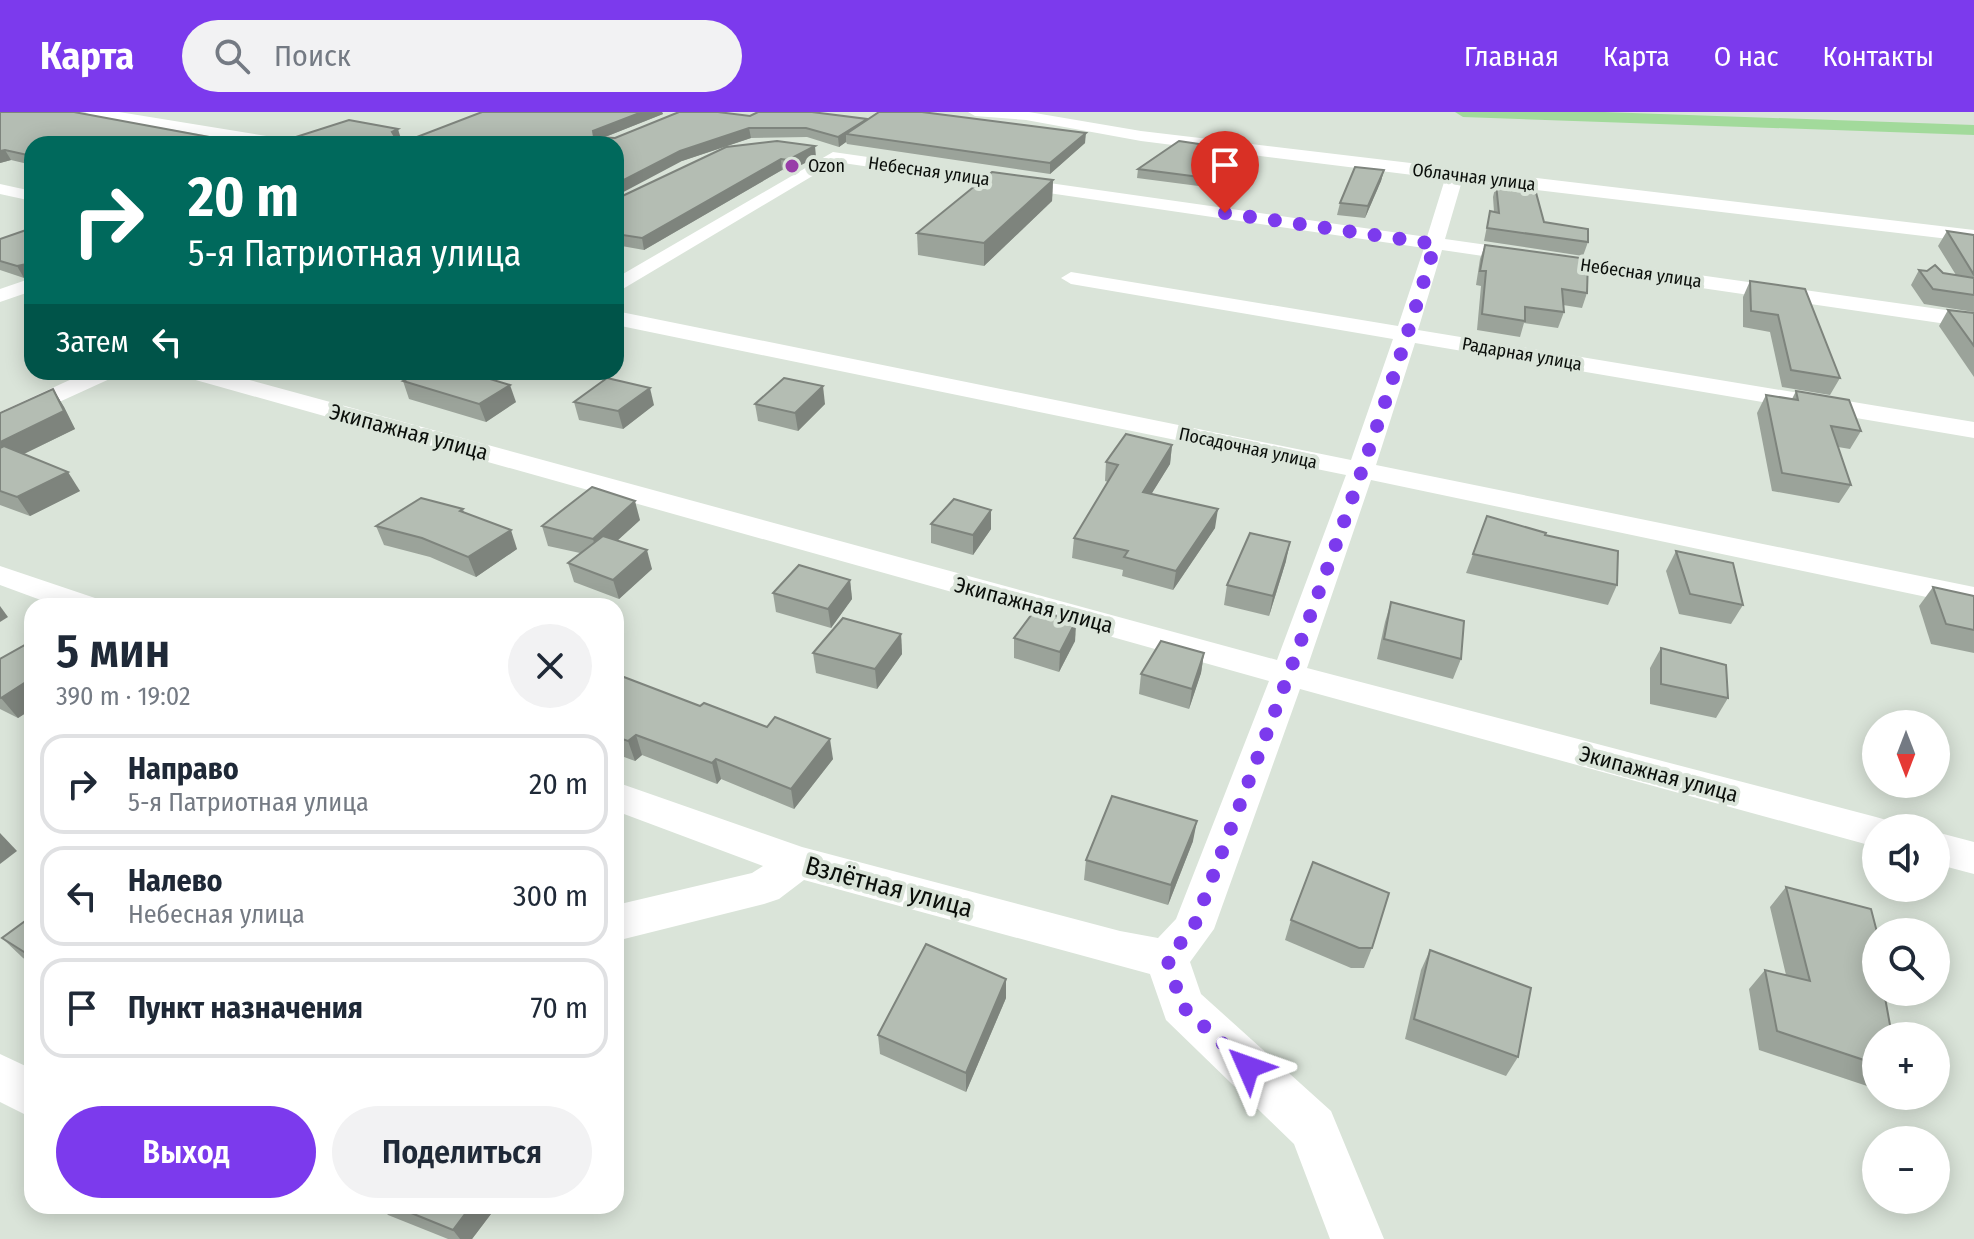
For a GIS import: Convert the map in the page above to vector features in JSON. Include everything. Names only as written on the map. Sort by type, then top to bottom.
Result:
[{"type":"street","points":[[92,112],[237,136]]},
{"type":"street","name":"Облачная улица","points":[[975,112],[1026,116],[1141,136],[1455,175],[1974,236]]},
{"type":"street","name":"Небесная улица","points":[[624,282],[826,152],[1974,321]]},
{"type":"street","points":[[1357,1239],[1313,1128],[1182,1006],[1167,958],[1193,929],[1289,675],[1408,335],[1455,175]]},
{"type":"street","points":[[0,189],[24,194]]},
{"type":"street","name":"Радарная улица","points":[[1071,278],[1974,430]]},
{"type":"street","points":[[0,296],[24,287]]},
{"type":"street","name":"Посадочная улица","points":[[624,320],[964,386],[1359,472],[1974,597]]},
{"type":"street","points":[[0,421],[89,380]]},
{"type":"street","name":"Экипажная улица","points":[[222,380],[1289,675],[1862,828]]},
{"type":"street","points":[[0,575],[65,598]]},
{"type":"street","name":"Взлётная улица","points":[[624,799],[798,862],[1120,950],[1167,958]]},
{"type":"street","points":[[1950,852],[1974,858]]},
{"type":"street","points":[[624,921],[764,887],[798,862]]},
{"type":"street","points":[[0,1076],[24,1090]]},
{"type":"building","points":[[0,112],[74,112],[204,136],[24,136],[24,154],[0,151]]},
{"type":"building","points":[[482,112],[642,112],[593,131],[594,136],[420,136]]},
{"type":"building","points":[[679,112],[750,116],[758,112],[812,112],[867,119],[838,137],[806,128],[749,128],[680,151],[624,180],[624,136],[620,136]]},
{"type":"building","points":[[879,112],[922,112],[1086,133],[1050,163],[846,134]]},
{"type":"building","points":[[349,120],[398,129],[392,132],[394,136],[299,136]]},
{"type":"building","points":[[777,141],[815,146],[788,160],[781,159],[642,238],[624,235],[624,195],[726,147]]},
{"type":"building","points":[[1179,141],[1239,150],[1215,179],[1138,169]]},
{"type":"building","points":[[1355,167],[1384,170],[1368,206],[1340,203]]},
{"type":"building","points":[[992,172],[1053,180],[984,243],[917,233]]},
{"type":"building","points":[[1496,184],[1535,189],[1544,222],[1588,229],[1588,242],[1487,228],[1490,211],[1499,213]]},
{"type":"building","points":[[24,231],[24,265],[17,266],[0,261],[0,239]]},
{"type":"building","points":[[1947,231],[1974,235],[1974,275]]},
{"type":"building","points":[[1485,245],[1588,259],[1587,293],[1562,289],[1564,312],[1525,307],[1525,321],[1482,314],[1486,271],[1480,271]]},
{"type":"building","points":[[1935,265],[1943,273],[1974,278],[1974,295],[1933,289],[1919,270],[1927,271]]},
{"type":"building","points":[[1750,281],[1805,289],[1840,378],[1791,370],[1778,315],[1751,311]]},
{"type":"building","points":[[1948,310],[1974,313],[1974,346]]},
{"type":"building","points":[[784,378],[823,386],[795,413],[755,404]]},
{"type":"building","points":[[493,380],[510,385],[479,404],[403,381]]},
{"type":"building","points":[[604,380],[650,388],[618,411],[574,402]]},
{"type":"building","points":[[53,389],[64,411],[0,442],[0,413]]},
{"type":"building","points":[[1796,391],[1849,400],[1861,431],[1831,426],[1851,485],[1782,473],[1766,395],[1798,400]]},
{"type":"building","points":[[1126,434],[1172,445],[1143,492],[1218,509],[1176,571],[1124,557],[1128,551],[1074,538],[1118,465],[1106,462]]},
{"type":"building","points":[[4,446],[68,472],[17,497],[0,491],[0,448]]},
{"type":"building","points":[[592,487],[635,501],[593,539],[542,526]]},
{"type":"building","points":[[421,498],[463,509],[460,511],[511,530],[468,557],[422,538],[376,526]]},
{"type":"building","points":[[954,499],[991,510],[973,535],[931,524]]},
{"type":"building","points":[[1487,516],[1545,535],[1618,551],[1617,585],[1473,554]]},
{"type":"building","points":[[1250,533],[1290,542],[1273,596],[1227,585]]},
{"type":"building","points":[[603,536],[647,550],[613,580],[568,563]]},
{"type":"building","points":[[1676,551],[1733,563],[1743,605],[1690,594]]},
{"type":"building","points":[[799,565],[850,580],[828,609],[773,593]]},
{"type":"building","points":[[1933,587],[1974,596],[1974,630],[1946,624]]},
{"type":"building","points":[[1391,602],[1464,621],[1461,659],[1384,639]]},
{"type":"building","points":[[1035,610],[1076,621],[1060,652],[1014,638]]},
{"type":"building","points":[[843,618],[901,634],[875,669],[813,653]]},
{"type":"building","points":[[1161,641],[1204,653],[1192,689],[1141,674]]},
{"type":"building","points":[[24,646],[24,683],[1,698],[0,697],[0,659]]},
{"type":"building","points":[[1661,648],[1726,665],[1728,698],[1661,684]]},
{"type":"building","points":[[624,677],[767,727],[775,717],[830,739],[791,789],[716,759],[712,763],[636,735],[628,741],[624,740]]},
{"type":"building","points":[[1112,796],[1197,821],[1171,885],[1086,860]]},
{"type":"building","points":[[1313,862],[1389,893],[1372,948],[1359,948],[1291,920]]},
{"type":"building","points":[[1786,887],[1871,909],[1873,918],[1862,918],[1862,1006],[1887,1006],[1889,1022],[1862,1022],[1862,1059],[1777,1031],[1765,970],[1810,981]]},
{"type":"building","points":[[24,922],[24,952],[2,938]]},
{"type":"building","points":[[926,944],[1006,979],[966,1073],[878,1035]]},
{"type":"building","points":[[1430,950],[1531,988],[1518,1057],[1414,1019]]},
{"type":"building","points":[[414,1214],[465,1214],[453,1230]]},
{"type":"waterway","points":[[1463,112],[1974,130]]},
{"type":"place","name":"Ozon","points":[[792,166]]},
{"type":"route","points":[[1225,213],[1435,244],[1408,335],[1289,675],[1193,929],[1167,958],[1182,1006],[1248,1067]]}]
